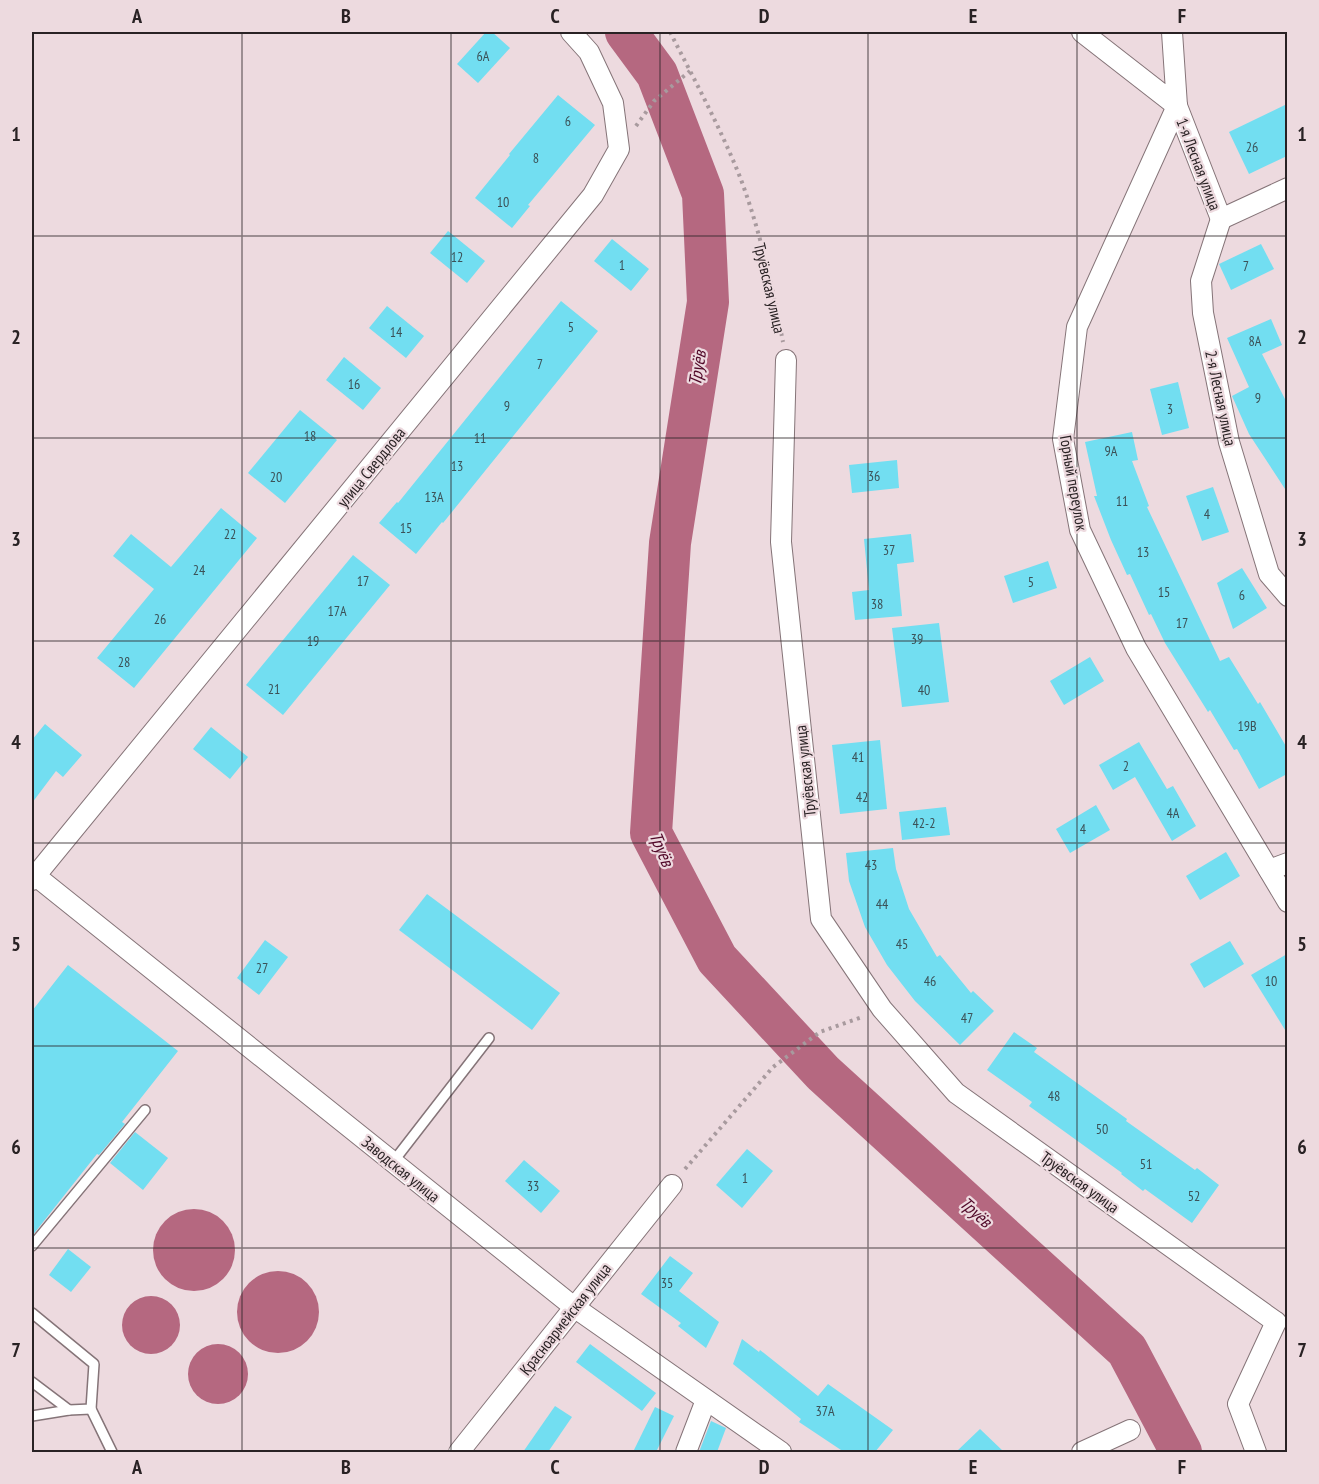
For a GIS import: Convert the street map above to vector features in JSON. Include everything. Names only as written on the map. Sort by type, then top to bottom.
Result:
[{"type":"street","name":"улица Свердлова","points":[[33,876],[593,195],[619,149],[615,114],[613,103],[589,52],[571,32]]},
{"type":"street","name":"1-я Лесная улица","points":[[1082,32],[1177,106]]},
{"type":"street","name":"1-я Лесная улица","points":[[1172,32],[1177,106],[1221,219],[1287,188]]},
{"type":"street","name":"Горный переулок","points":[[1177,106],[1077,327],[1063,439],[1080,530],[1131,638],[1287,902]]},
{"type":"street","name":"2-я Лесная улица","points":[[1221,219],[1201,281],[1203,313],[1229,442],[1287,596]]},
{"type":"street","name":"Труёвская улица","points":[[786,360],[781,542],[821,919],[882,1010],[956,1093],[1282,1320]]},
{"type":"street","points":[[1269,870],[1287,863]]},
{"type":"street","name":"Заводская улица","points":[[33,876],[574,1307],[781,1452]]},
{"type":"street","name":"Красноармейская улица","points":[[459,1452],[672,1185]]},
{"type":"street","points":[[1256,1452],[1238,1404],[1282,1320]]},
{"type":"street","points":[[686,1452],[706,1400]]},
{"type":"street","points":[[1082,1452],[1130,1430]]},
{"type":"lane","points":[[393,1162],[489,1038]]},
{"type":"lane","points":[[32,1246],[145,1110]]},
{"type":"lane","points":[[32,1312],[94,1364],[91,1409],[112,1452]]},
{"type":"lane","points":[[32,1382],[69,1410]]},
{"type":"lane","points":[[32,1416],[91,1409]]},
{"type":"path","name":"Труёвская улица","points":[[670,32],[740,178],[767,264],[786,360]]},
{"type":"path","points":[[654,101],[690,71]]},
{"type":"path","points":[[672,1185],[773,1066],[820,1032],[882,1010]]},
{"type":"shaded area","points":[[194,1209],[210,1212],[223,1221],[232,1234],[235,1250],[232,1266],[223,1279],[210,1288],[194,1291],[178,1288],[165,1279],[156,1266],[153,1250],[156,1234],[165,1221],[178,1212]]},
{"type":"shaded area","points":[[278,1271],[294,1274],[307,1283],[316,1296],[319,1312],[316,1328],[307,1341],[294,1350],[278,1353],[262,1350],[249,1341],[240,1328],[237,1312],[240,1296],[249,1283],[262,1274]]},
{"type":"shaded area","points":[[151,1296],[167,1301],[175,1309],[180,1325],[175,1341],[167,1349],[151,1354],[135,1349],[127,1341],[122,1325],[127,1309],[135,1301]]},
{"type":"shaded area","points":[[212,1344],[224,1344],[235,1349],[243,1357],[248,1374],[246,1386],[235,1399],[224,1404],[212,1404],[201,1399],[193,1391],[188,1380],[188,1368],[193,1357],[201,1349]]},
{"type":"building","points":[[486,32],[492,32],[510,48],[478,83],[457,64]]},
{"type":"building","points":[[558,95],[595,125],[528,205],[530,206],[512,228],[475,198]]},
{"type":"building","points":[[1287,104],[1287,156],[1249,174],[1229,132]]},
{"type":"building","points":[[448,231],[485,261],[467,283],[430,253]]},
{"type":"building","points":[[612,239],[649,269],[631,291],[594,261]]},
{"type":"building","points":[[1261,244],[1274,269],[1231,290],[1219,264]]},
{"type":"building","points":[[561,301],[598,331],[416,554],[379,523],[398,503]]},
{"type":"building","points":[[387,306],[424,336],[406,358],[369,328]]},
{"type":"building","points":[[1271,319],[1282,345],[1262,354],[1287,403],[1287,492],[1249,434],[1232,396],[1249,387],[1227,338]]},
{"type":"building","points":[[344,357],[381,388],[363,410],[326,380]]},
{"type":"building","points":[[1178,382],[1189,428],[1162,435],[1150,389]]},
{"type":"building","points":[[300,410],[337,440],[285,503],[248,473]]},
{"type":"building","points":[[1132,432],[1138,460],[1132,461],[1149,506],[1147,507],[1220,661],[1229,657],[1258,704],[1260,702],[1287,748],[1287,774],[1259,789],[1237,749],[1234,750],[1210,710],[1208,712],[1165,643],[1151,614],[1149,615],[1130,574],[1127,575],[1094,496],[1097,496],[1085,442]]},
{"type":"building","points":[[897,460],[899,488],[852,493],[849,465]]},
{"type":"building","points":[[1213,487],[1229,532],[1202,541],[1186,496]]},
{"type":"building","points":[[221,508],[257,538],[134,688],[97,658],[154,589],[113,556],[131,534],[171,567]]},
{"type":"building","points":[[911,534],[914,562],[897,564],[902,616],[855,620],[852,592],[869,590],[864,539]]},
{"type":"building","points":[[353,555],[390,585],[283,715],[246,685]]},
{"type":"building","points":[[1048,561],[1057,588],[1013,603],[1004,576]]},
{"type":"building","points":[[1242,568],[1267,608],[1233,629],[1217,583]]},
{"type":"building","points":[[939,623],[949,702],[902,707],[892,628]]},
{"type":"building","points":[[1090,657],[1104,681],[1064,705],[1050,681]]},
{"type":"building","points":[[45,724],[82,755],[63,777],[56,771],[32,803],[32,740]]},
{"type":"building","points":[[211,727],[248,757],[230,779],[193,749]]},
{"type":"building","points":[[880,740],[887,809],[840,814],[832,745]]},
{"type":"building","points":[[1139,742],[1167,789],[1173,786],[1196,826],[1172,841],[1135,777],[1113,790],[1099,765]]},
{"type":"building","points":[[1096,805],[1110,830],[1070,853],[1056,829]]},
{"type":"building","points":[[946,807],[950,835],[902,840],[899,812]]},
{"type":"building","points":[[893,848],[896,869],[909,909],[937,957],[940,955],[971,993],[973,991],[994,1011],[960,1045],[915,1001],[887,965],[865,927],[849,881],[846,853]]},
{"type":"building","points":[[1226,852],[1240,876],[1200,900],[1186,876]]},
{"type":"building","points":[[427,894],[560,993],[532,1030],[399,930]]},
{"type":"building","points":[[265,940],[288,957],[259,995],[237,978]]},
{"type":"building","points":[[1230,941],[1244,964],[1204,988],[1190,964]]},
{"type":"building","points":[[1287,954],[1287,1033],[1251,975]]},
{"type":"building","points":[[68,965],[178,1051],[122,1122],[125,1124],[99,1155],[97,1154],[32,1236],[32,1011]]},
{"type":"building","points":[[1014,1032],[1037,1048],[1034,1052],[1127,1119],[1126,1121],[1219,1185],[1192,1223],[1145,1189],[1143,1191],[1122,1173],[1029,1106],[1032,1102],[987,1070]]},
{"type":"building","points":[[135,1132],[168,1158],[143,1190],[110,1163]]},
{"type":"building","points":[[747,1149],[773,1171],[742,1208],[716,1185]]},
{"type":"building","points":[[524,1160],[560,1191],[541,1213],[505,1181]]},
{"type":"building","points":[[68,1249],[91,1267],[71,1292],[49,1275]]},
{"type":"building","points":[[670,1256],[693,1273],[679,1291],[719,1322],[706,1348],[678,1326],[681,1323],[641,1294]]},
{"type":"building","points":[[742,1339],[759,1352],[760,1350],[818,1396],[828,1384],[893,1430],[875,1452],[844,1452],[799,1422],[801,1419],[733,1364]]},
{"type":"building","points":[[590,1344],[656,1393],[642,1411],[576,1362]]},
{"type":"building","points":[[555,1406],[572,1417],[548,1452],[523,1452]]},
{"type":"building","points":[[655,1407],[674,1416],[656,1452],[633,1452]]},
{"type":"building","points":[[711,1421],[726,1428],[717,1452],[699,1452]]},
{"type":"building","points":[[980,1429],[1004,1452],[956,1452]]},
{"type":"waterway","name":"Труёв","points":[[626,32],[657,74],[703,194],[708,302],[670,543],[651,833],[717,959],[823,1073],[1127,1350],[1181,1452]]}]
